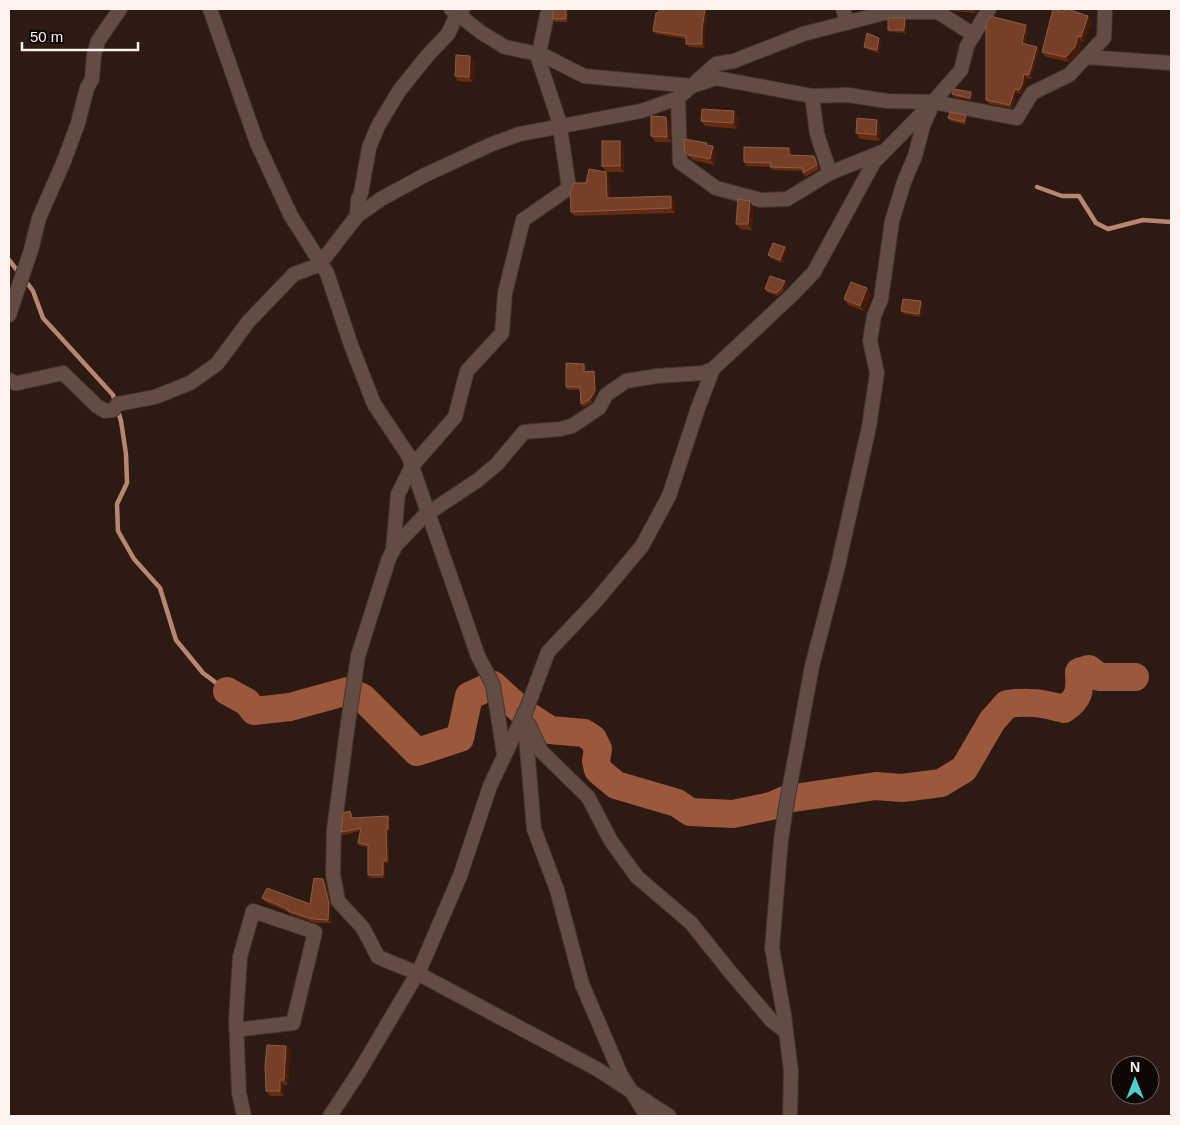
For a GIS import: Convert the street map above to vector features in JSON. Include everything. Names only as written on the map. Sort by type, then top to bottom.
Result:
[{"type":"street","points":[[9,315],[31,250],[39,218],[78,123],[87,88],[92,79],[94,55],[98,41],[120,9]]},
{"type":"street","points":[[210,9],[257,143],[291,216],[327,274],[351,345],[374,404],[408,455],[478,656],[493,685],[504,754]]},
{"type":"street","points":[[842,9],[847,23]]},
{"type":"street","points":[[330,1116],[360,1072],[417,974],[460,876],[490,786],[524,713],[548,652],[596,601],[642,546],[670,496],[698,408],[713,369],[814,272],[874,162],[933,102],[961,70],[966,50],[989,9]]},
{"type":"street","points":[[357,216],[358,200],[369,148],[378,126],[399,91],[426,57],[448,34],[458,11],[482,33],[505,47],[538,54],[584,76],[692,86],[716,78],[812,96],[848,95],[887,101],[933,102],[1017,118],[1032,93],[1069,75],[1104,38],[1105,9]]},
{"type":"street","points":[[9,380],[18,383],[63,373],[105,412],[113,410],[118,404],[155,397],[190,383],[217,364],[248,322],[294,274],[319,265],[357,216],[381,198],[492,144],[520,134],[642,111],[678,98],[716,64],[734,60],[802,34],[847,23],[887,10],[938,12],[974,35]]},
{"type":"street","points":[[547,15],[538,58],[560,127],[569,188],[523,220],[505,293],[502,333],[467,371],[455,417],[412,466],[398,494],[393,550],[358,656],[334,830],[333,874],[338,901],[363,928],[378,957],[417,974],[597,1069],[669,1116]]},
{"type":"street","points":[[1086,57],[1171,63]]},
{"type":"street","points":[[812,96],[817,134],[830,173]]},
{"type":"street","points":[[678,98],[680,162],[716,188],[761,200],[787,199],[830,173],[884,151]]},
{"type":"street","points":[[790,1116],[791,1070],[772,948],[781,840],[812,666],[837,570],[869,427],[877,372],[870,341],[874,316],[881,300],[892,221],[933,102]]},
{"type":"street","points":[[393,550],[428,514],[478,480],[497,464],[524,432],[572,426],[599,408],[606,395],[626,381],[703,372],[713,369]]},
{"type":"street","points":[[524,713],[541,751],[588,797],[611,841],[637,877],[692,923],[731,974],[771,1020],[786,1032]]},
{"type":"street","points":[[524,713],[534,828],[557,890],[582,984],[621,1075],[647,1116]]},
{"type":"street","points":[[236,1030],[293,1023],[315,932],[253,911],[240,957],[236,1030],[239,1093],[244,1116]]},
{"type":"building","points":[[553,9],[566,9],[566,19],[553,19]]},
{"type":"building","points":[[659,9],[705,9],[702,44],[686,44],[686,36],[653,31],[656,13],[658,13]]},
{"type":"building","points":[[1053,9],[1064,12],[1064,9],[1067,9],[1088,16],[1081,37],[1078,36],[1075,47],[1066,57],[1042,52]]},
{"type":"building","points":[[990,16],[1026,25],[1022,43],[1037,47],[1029,75],[1024,74],[1022,85],[1019,90],[1015,89],[1010,105],[986,100],[986,23]]},
{"type":"building","points":[[888,18],[905,18],[904,30],[888,30]]},
{"type":"building","points":[[867,33],[879,38],[877,50],[864,47]]},
{"type":"building","points":[[456,55],[470,56],[469,77],[455,76]]},
{"type":"building","points":[[954,89],[971,92],[970,98],[952,94]]},
{"type":"building","points":[[702,109],[734,111],[733,123],[701,121]]},
{"type":"building","points":[[950,112],[966,115],[964,122],[948,118]]},
{"type":"building","points":[[651,116],[666,117],[667,137],[651,136]]},
{"type":"building","points":[[857,118],[877,120],[876,135],[856,133]]},
{"type":"building","points":[[684,139],[707,143],[706,145],[713,146],[710,159],[689,155],[685,152]]},
{"type":"building","points":[[602,141],[620,141],[620,166],[602,166]]},
{"type":"building","points":[[744,147],[789,148],[789,155],[814,156],[817,165],[803,173],[803,168],[770,167],[771,163],[744,162]]},
{"type":"building","points":[[589,169],[606,172],[607,198],[671,196],[671,208],[571,212],[570,191],[574,183],[586,183]]},
{"type":"building","points":[[738,199],[750,201],[748,224],[736,224]]},
{"type":"building","points":[[773,243],[785,247],[780,260],[768,255]]},
{"type":"building","points":[[770,276],[785,281],[776,293],[765,289]]},
{"type":"building","points":[[851,282],[867,288],[860,306],[844,299]]},
{"type":"building","points":[[903,299],[921,301],[919,314],[901,311]]},
{"type":"building","points":[[566,363],[584,364],[584,372],[594,371],[595,391],[590,399],[581,404],[580,387],[566,387]]},
{"type":"building","points":[[350,811],[352,818],[388,816],[388,829],[386,829],[387,860],[383,861],[383,875],[368,875],[368,845],[358,843],[361,828],[341,832],[343,813]]},
{"type":"building","points":[[314,878],[323,879],[329,903],[328,920],[313,919],[288,911],[288,909],[262,898],[267,888],[310,904]]},
{"type":"building","points":[[267,1045],[286,1046],[284,1080],[280,1080],[280,1091],[266,1091],[265,1066]]},
{"type":"waterway","points":[[1037,187],[1062,196],[1079,196],[1096,223],[1108,229],[1143,220],[1171,222]]},
{"type":"waterway","points":[[9,260],[20,274]]},
{"type":"waterway","points":[[25,280],[33,291],[43,318],[113,395],[121,421],[126,454],[127,483],[117,504],[118,531],[134,559],[160,588],[176,640],[203,673],[227,691]]},
{"type":"waterway","points":[[227,691],[247,702],[254,711],[290,707],[348,691],[363,698],[417,752],[460,738],[469,696],[493,685],[524,713],[550,730],[584,733],[593,739],[598,749],[596,761],[598,770],[616,785],[677,803],[690,812],[733,814],[771,806],[787,799],[876,786],[902,788],[941,783],[964,769],[992,721],[1007,704],[1036,703],[1064,709],[1078,694],[1079,672],[1089,669],[1099,677],[1135,677]]}]
